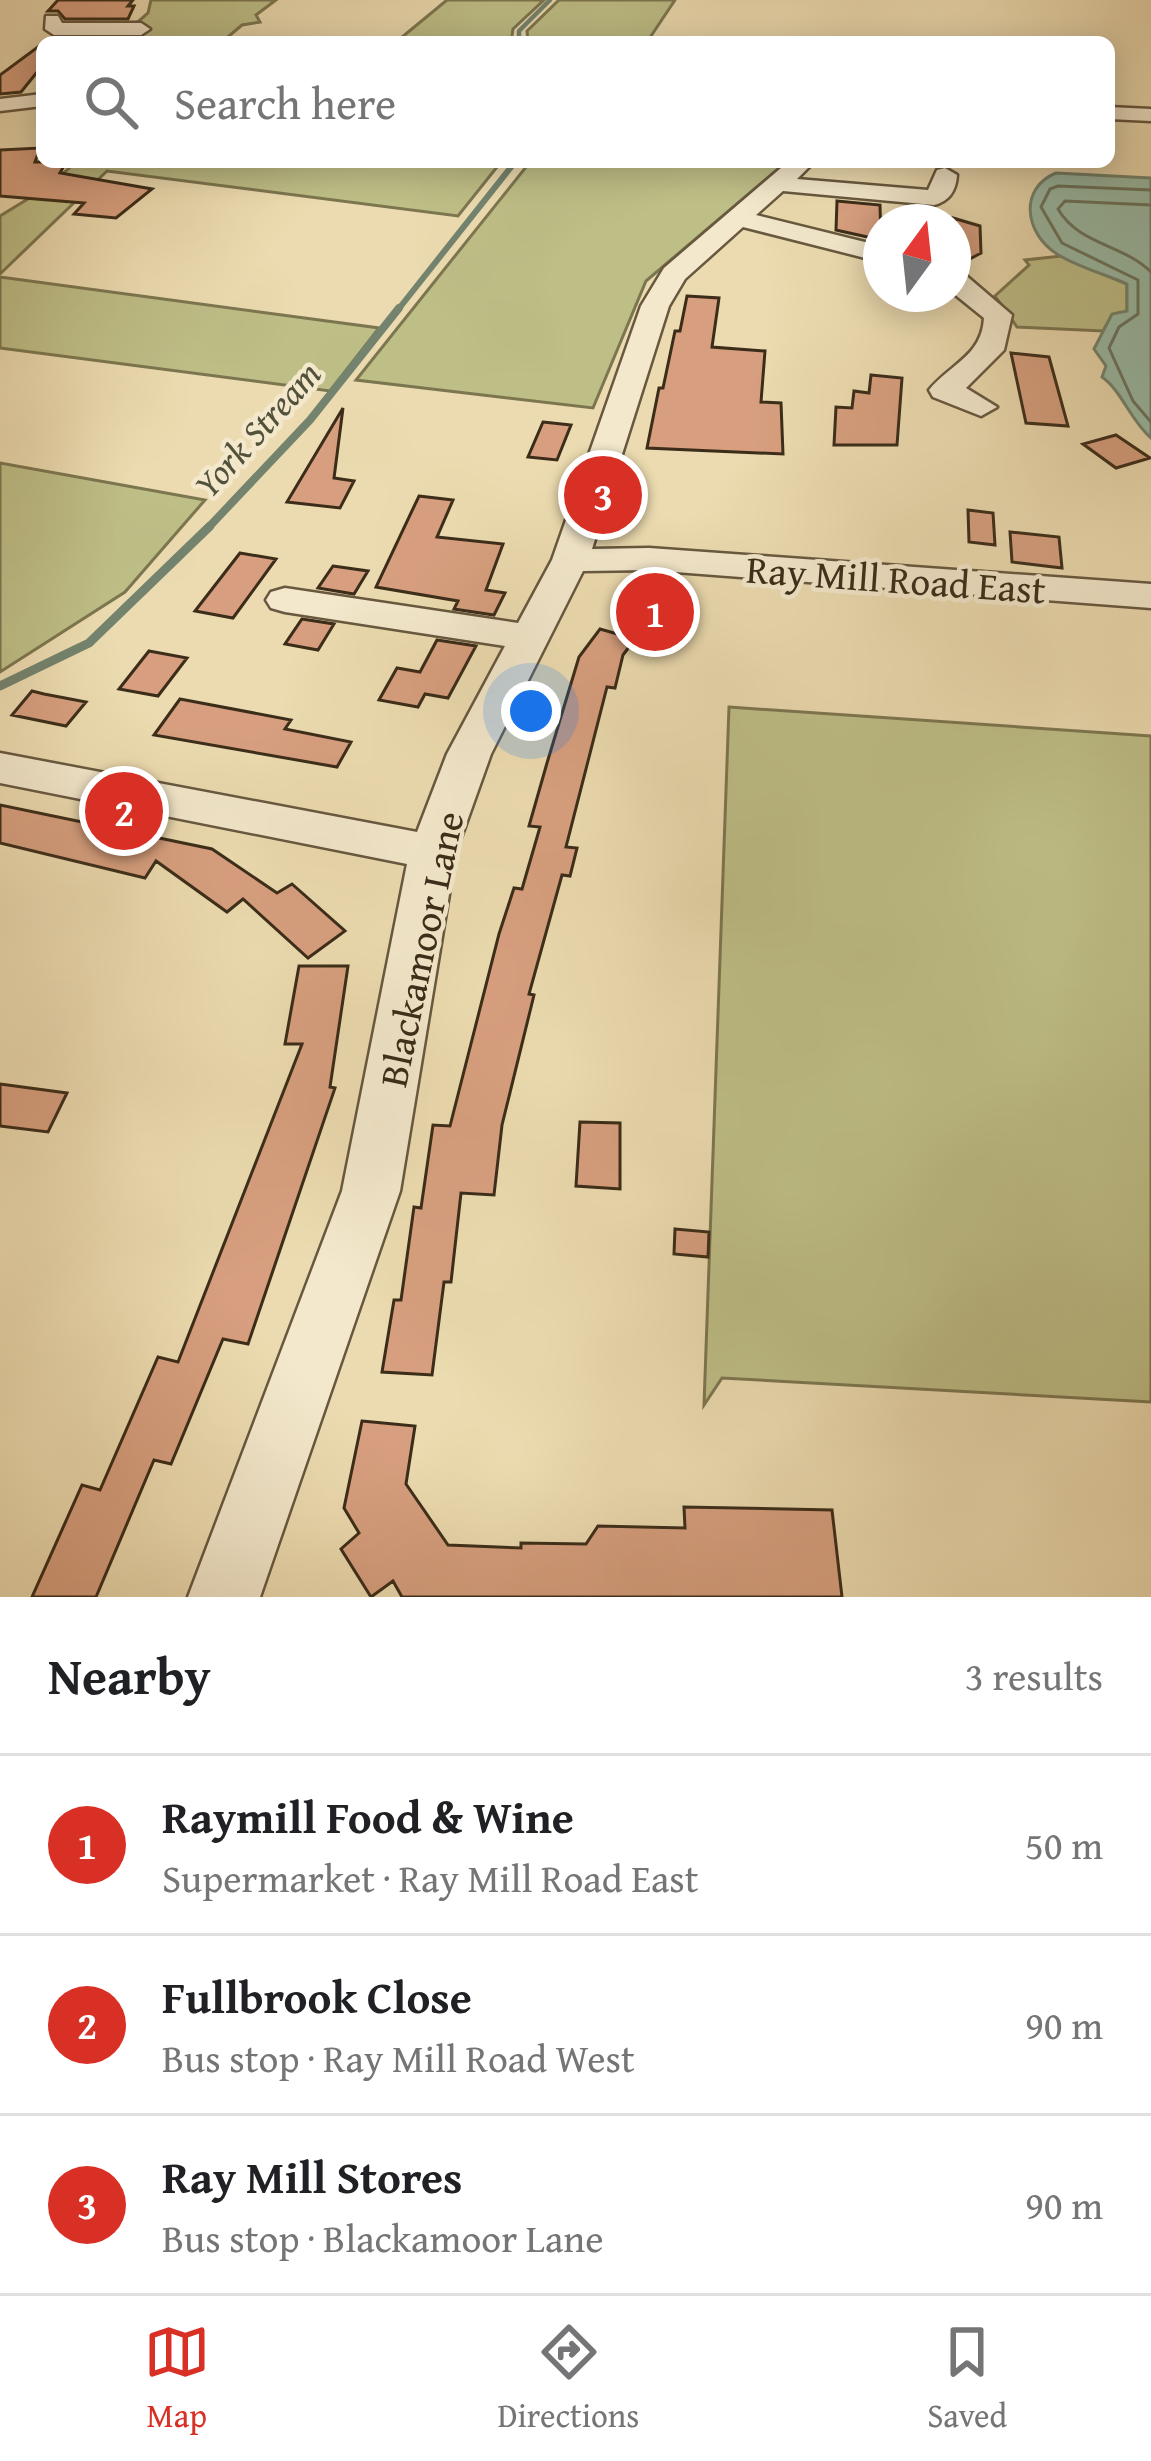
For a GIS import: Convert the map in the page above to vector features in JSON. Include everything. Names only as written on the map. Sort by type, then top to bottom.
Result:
[{"type":"street","points":[[52,20],[54,29],[140,27]]},
{"type":"street","points":[[0,105],[36,101]]},
{"type":"street","points":[[1115,113],[1151,115]]},
{"type":"street","points":[[792,173],[934,198],[944,188],[944,176]]},
{"type":"street","name":"Blackamoor Lane","points":[[224,1597],[370,1191],[434,852],[469,754],[570,560],[655,306],[674,274],[792,173]]},
{"type":"street","points":[[738,218],[863,249]]},
{"type":"street","points":[[971,293],[998,315],[999,330],[974,368],[930,395],[981,407]]},
{"type":"street","name":"Ray Mill Road East","points":[[570,560],[649,560],[1151,596]]},
{"type":"street","points":[[285,600],[529,637]]},
{"type":"street","points":[[0,768],[434,852]]},
{"type":"green space","points":[[151,0],[276,0],[256,15],[260,22],[242,25],[229,36],[141,36],[132,27],[148,13]]},
{"type":"green space","points":[[447,0],[544,0],[513,29],[512,36],[403,36]]},
{"type":"green space","points":[[559,0],[675,0],[651,36],[527,36],[527,31]]},
{"type":"green space","points":[[69,168],[496,168],[458,216],[107,171],[0,274],[0,216]]},
{"type":"green space","points":[[525,168],[779,168],[646,281],[593,408],[356,380]]},
{"type":"green space","points":[[1061,256],[1127,284],[1127,312],[1112,315],[1103,331],[1017,327],[995,296],[1029,265],[1025,260]]},
{"type":"green space","points":[[0,277],[379,328],[330,391],[0,348]]},
{"type":"green space","points":[[0,463],[205,500],[125,592],[0,672]]},
{"type":"green space","points":[[729,707],[1151,736],[1151,1402],[722,1378],[704,1405]]},
{"type":"water","points":[[1056,173],[1151,178],[1151,438],[1102,377],[1106,366],[1094,349],[1112,314],[1127,311],[1127,284],[1057,254],[1032,223],[1031,200],[1036,189]]},
{"type":"building","points":[[58,0],[133,0],[128,6],[134,6],[128,19],[65,19],[58,11],[48,11]]},
{"type":"building","points":[[36,48],[36,73],[21,92],[0,94],[0,75]]},
{"type":"building","points":[[36,148],[36,168],[63,168],[60,173],[152,189],[116,218],[74,214],[84,203],[0,196],[0,150]]},
{"type":"building","points":[[837,201],[869,204],[863,204],[863,236],[836,230]]},
{"type":"building","points":[[971,223],[980,226],[981,253],[971,258]]},
{"type":"building","points":[[687,296],[719,298],[712,347],[765,351],[761,402],[781,403],[783,454],[647,448],[659,388],[663,388]]},
{"type":"building","points":[[1011,353],[1049,357],[1068,426],[1026,423]]},
{"type":"building","points":[[871,375],[902,378],[897,445],[834,445],[836,407],[852,408],[854,391],[869,393]]},
{"type":"building","points":[[343,408],[334,478],[354,481],[340,508],[287,502]]},
{"type":"building","points":[[543,422],[571,425],[557,460],[528,457]]},
{"type":"building","points":[[1116,435],[1150,458],[1116,468],[1083,444]]},
{"type":"building","points":[[419,496],[453,500],[437,537],[503,544],[486,590],[505,593],[494,615],[454,609],[458,601],[376,587]]},
{"type":"building","points":[[968,510],[993,513],[995,545],[969,542]]},
{"type":"building","points":[[1010,532],[1059,537],[1062,568],[1012,562]]},
{"type":"building","points":[[240,553],[276,559],[233,618],[195,611]]},
{"type":"building","points":[[333,566],[368,571],[354,594],[318,588]]},
{"type":"building","points":[[302,619],[334,624],[318,650],[285,644]]},
{"type":"building","points":[[600,629],[635,639],[623,655],[615,688],[607,687],[566,847],[577,848],[570,876],[562,875],[529,994],[534,995],[502,1125],[494,1195],[461,1193],[451,1282],[444,1282],[432,1375],[382,1372],[394,1300],[401,1300],[414,1207],[421,1208],[433,1125],[450,1126],[499,934],[514,888],[522,889],[540,827],[529,826],[547,763],[579,657]]},
{"type":"building","points":[[437,640],[476,646],[448,698],[425,694],[418,707],[379,700],[397,668],[420,672]]},
{"type":"building","points":[[149,651],[187,658],[158,696],[119,689]]},
{"type":"building","points":[[32,691],[86,702],[66,726],[12,715]]},
{"type":"building","points":[[180,699],[291,720],[285,729],[351,742],[337,767],[154,735]]},
{"type":"building","points":[[0,805],[212,849],[277,893],[292,884],[345,931],[308,958],[243,899],[227,912],[156,861],[145,878],[0,843]]},
{"type":"building","points":[[299,966],[348,966],[330,1087],[335,1088],[248,1344],[223,1339],[171,1464],[154,1460],[96,1597],[32,1597],[82,1485],[100,1490],[158,1357],[178,1362],[302,1044],[285,1044]]},
{"type":"building","points":[[0,1084],[67,1093],[48,1132],[0,1126]]},
{"type":"building","points":[[580,1122],[620,1123],[620,1189],[576,1186]]},
{"type":"building","points":[[675,1229],[709,1232],[708,1257],[674,1254]]},
{"type":"building","points":[[362,1421],[415,1426],[406,1484],[448,1545],[586,1544],[598,1526],[685,1528],[684,1507],[832,1510],[842,1597],[402,1597],[393,1581],[371,1597],[341,1549],[359,1533],[344,1508]]},
{"type":"waterway","name":"York Stream","points":[[519,36],[550,0]]},
{"type":"waterway","name":"York Stream","points":[[397,311],[510,168]]},
{"type":"waterway","name":"York Stream","points":[[208,528],[310,420],[399,308]]},
{"type":"waterway","name":"York Stream","points":[[0,686],[89,643],[208,528]]},
{"type":"place","name":"Ray Mill Stores","points":[[603,495]]},
{"type":"place","name":"Raymill Food & Wine","points":[[655,612]]},
{"type":"place","name":"Fullbrook Close","points":[[124,811]]}]
